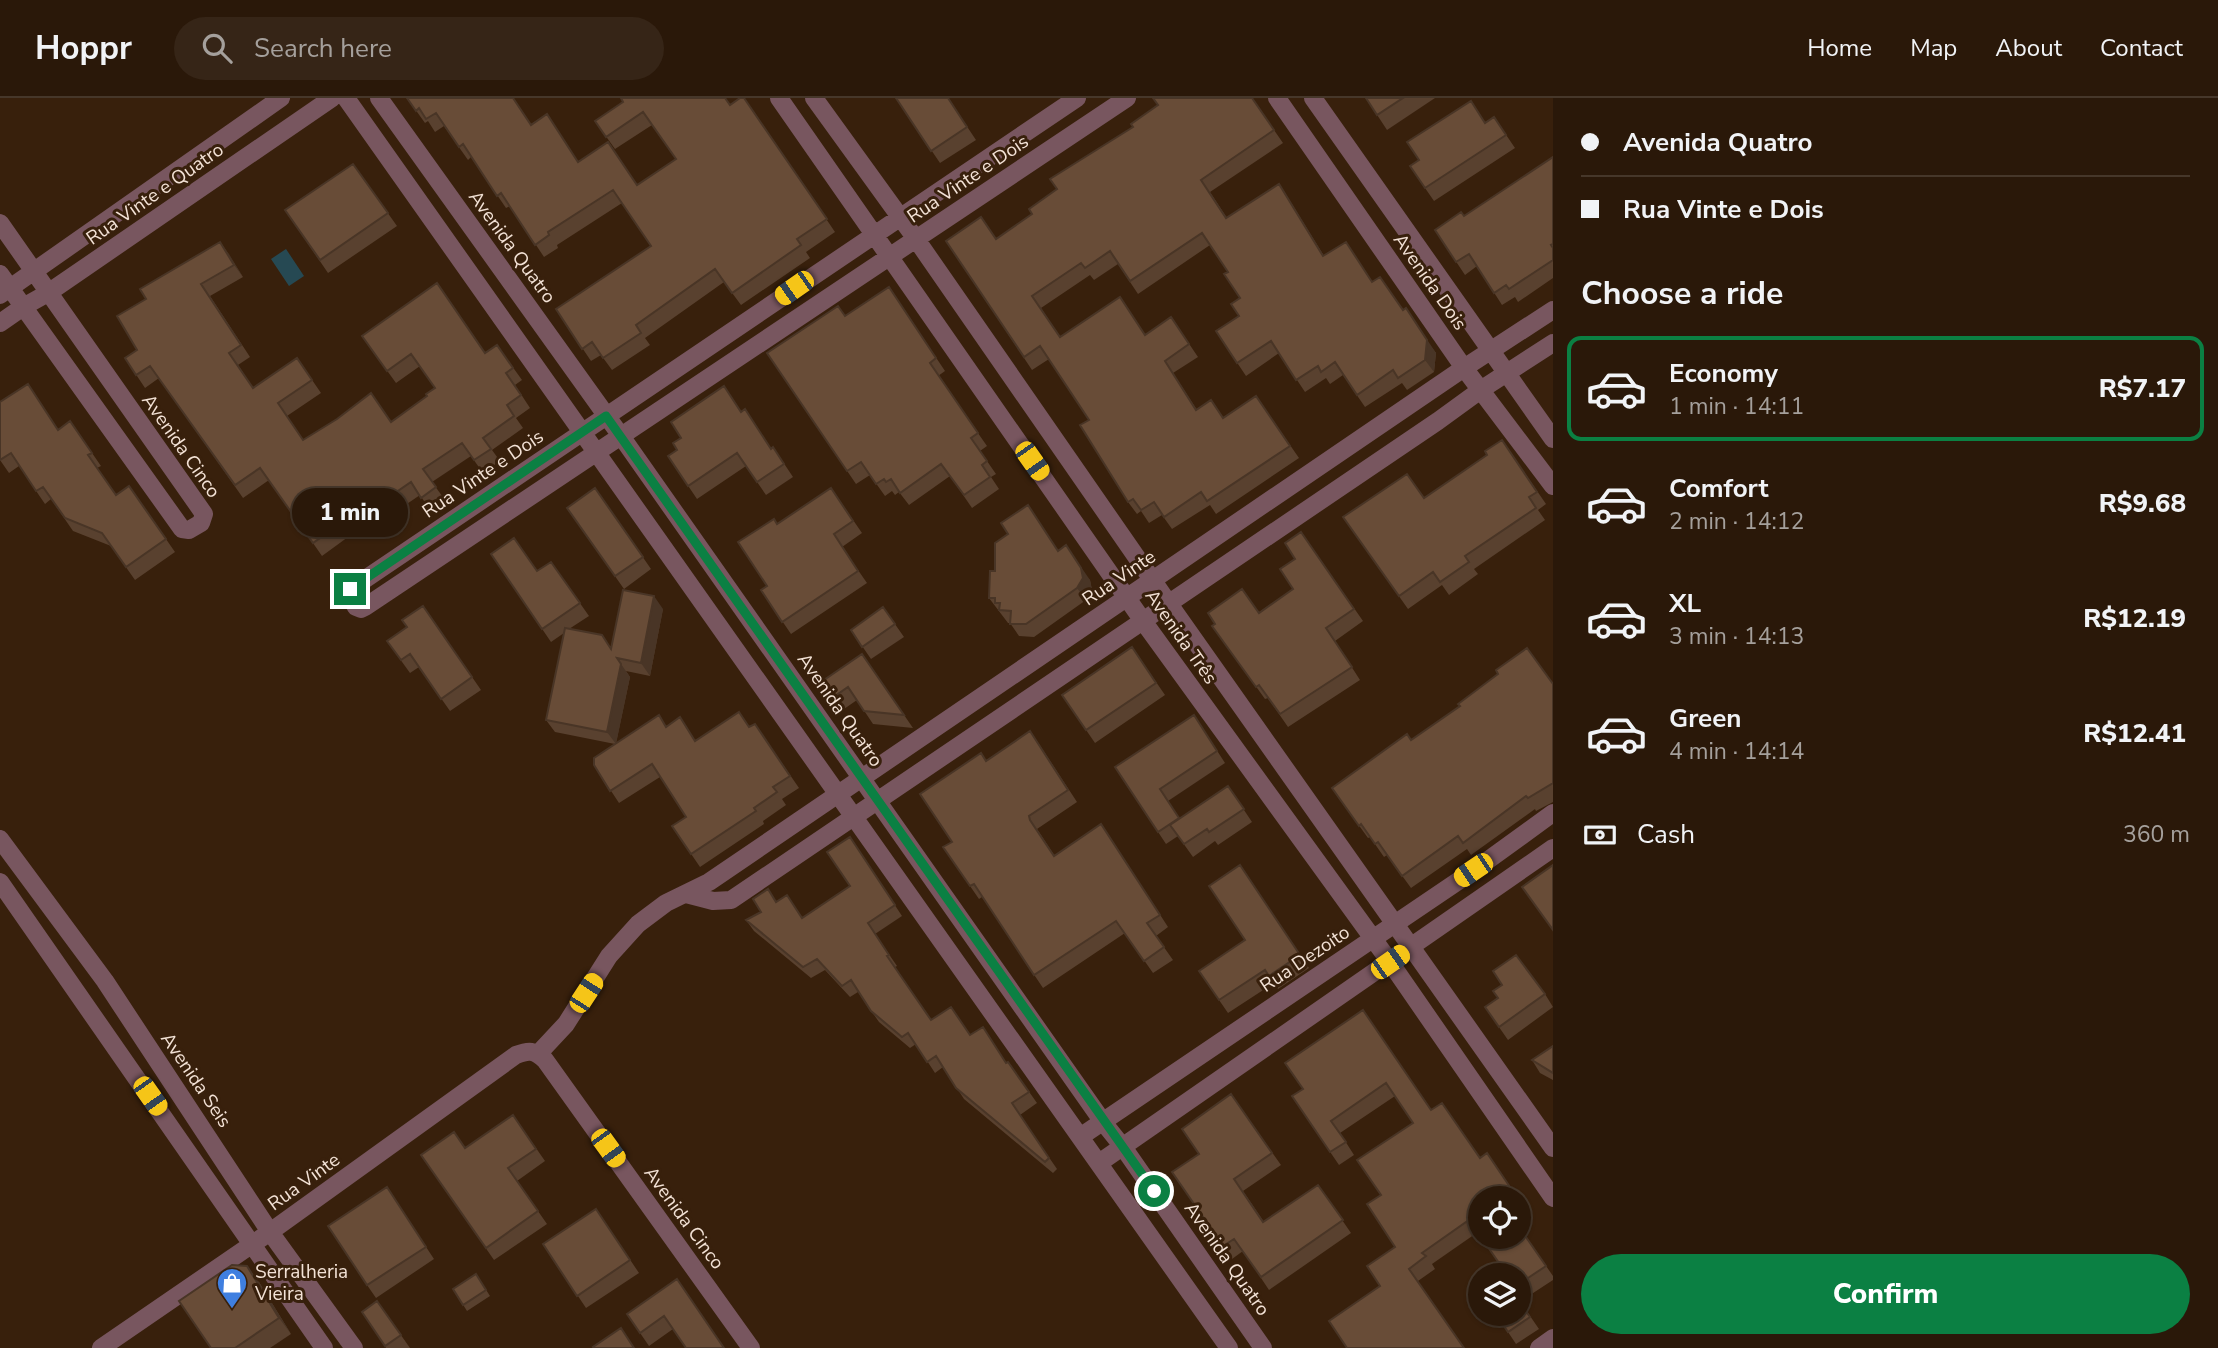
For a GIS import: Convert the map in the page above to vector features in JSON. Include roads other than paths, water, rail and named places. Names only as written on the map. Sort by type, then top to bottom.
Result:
[{"type":"street","name":"Rua Vinte e Quatro","points":[[3,286],[33,271],[281,98]]},
{"type":"street","name":"Rua Vinte e Quatro","points":[[0,323],[332,98]]},
{"type":"street","points":[[346,98],[1229,1348]]},
{"type":"street","name":"Avenida Quatro","points":[[379,98],[621,436],[1263,1348]]},
{"type":"street","name":"Avenida Três","points":[[779,98],[1143,621],[1390,962],[1553,1198]]},
{"type":"street","name":"Avenida Três","points":[[814,98],[916,239],[1169,604],[1553,1148]]},
{"type":"street","name":"Rua Vinte e Dois","points":[[1077,98],[350,589],[348,596],[358,609],[365,607],[1127,98]]},
{"type":"street","name":"Avenida Dois","points":[[1277,98],[1464,368],[1553,486]]},
{"type":"street","name":"Avenida Dois","points":[[1313,98],[1553,439]]},
{"type":"street","name":"Avenida Cinco","points":[[0,223],[204,514],[203,520],[193,528],[182,529],[23,307],[3,286]]},
{"type":"street","name":"Rua Vinte","points":[[101,1348],[270,1232],[516,1055],[534,1052],[566,1024],[622,939],[651,912],[709,882],[1553,310]]},
{"type":"street","points":[[686,894],[713,901],[731,900],[1553,343]]},
{"type":"street","name":"Rua Dezoito","points":[[1080,1137],[1553,813]]},
{"type":"street","name":"Avenida Seis","points":[[0,839],[105,981],[270,1232],[354,1348]]},
{"type":"street","points":[[1099,1163],[1553,848]]},
{"type":"street","points":[[0,881],[324,1348]]},
{"type":"street","name":"Avenida Cinco","points":[[534,1052],[545,1060],[751,1348]]},
{"type":"street","points":[[1539,1348],[1553,1338]]},
{"type":"water","points":[[286,249],[304,276],[289,286],[271,259]]},
{"type":"place","name":"Serralheria Vieira","points":[[232,1310]]}]
